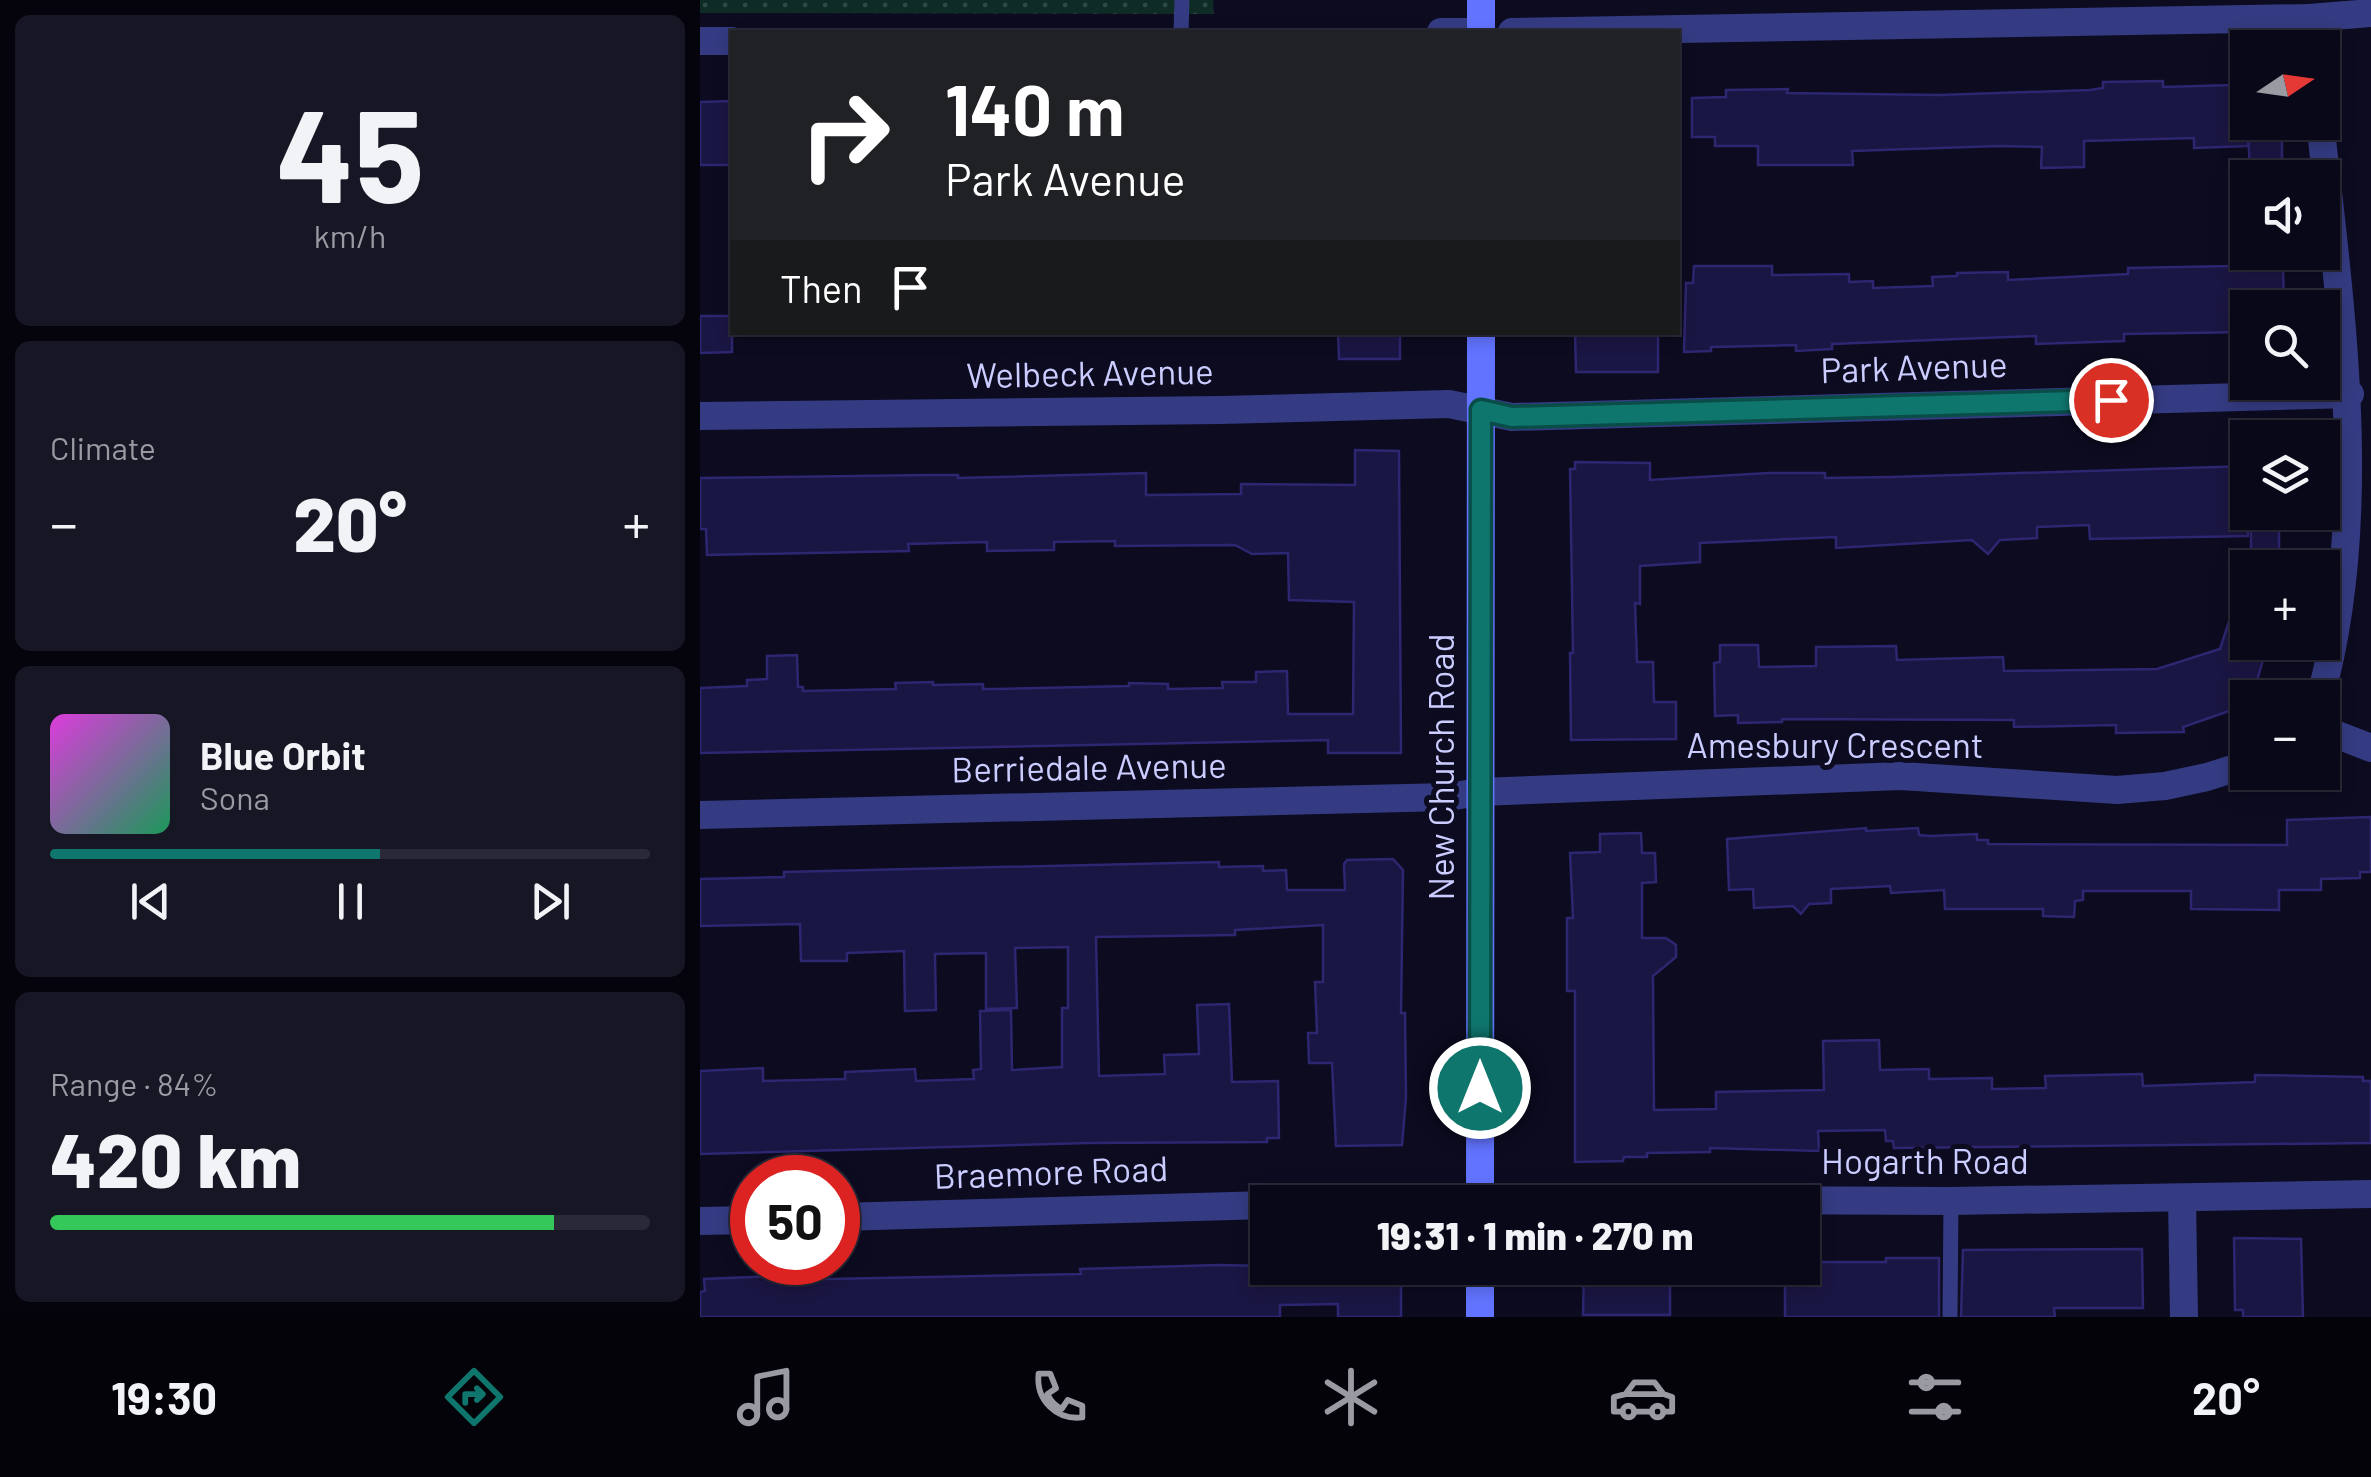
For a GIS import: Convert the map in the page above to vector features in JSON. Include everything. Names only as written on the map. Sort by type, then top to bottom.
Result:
[{"type":"main road","points":[[1481,0],[1482,30]]},
{"type":"main road","name":"New Church Road","points":[[1480,1185],[1481,335]]},
{"type":"main road","points":[[1480,1285],[1480,1317]]},
{"type":"street","points":[[1626,30],[2309,18],[2371,13]]},
{"type":"street","points":[[2309,18],[2310,30]]},
{"type":"street","points":[[700,41],[730,41]]},
{"type":"street","points":[[2322,140],[2350,394],[2354,512],[2349,580],[2340,632],[2325,680]]},
{"type":"street","name":"Park Avenue","points":[[1481,410],[1512,417],[2350,394]]},
{"type":"street","name":"Welbeck Avenue","points":[[700,416],[1448,404],[1481,410]]},
{"type":"street","points":[[2340,735],[2371,748]]},
{"type":"street","name":"Amesbury Crescent","points":[[1479,792],[1902,776],[2117,790],[2179,783],[2230,769]]},
{"type":"street","name":"Berriedale Avenue","points":[[700,815],[1448,797],[1479,792]]},
{"type":"street","name":"Hogarth Road","points":[[1820,1201],[2371,1194]]},
{"type":"street","points":[[2182,1198],[2184,1317]]},
{"type":"street","name":"Braemore Road","points":[[860,1216],[1250,1206]]},
{"type":"street","points":[[700,1221],[730,1220]]},
{"type":"lane","points":[[1181,30],[1182,0]]},
{"type":"lane","points":[[1950,1317],[1951,1201]]},
{"type":"green space","points":[[700,0],[1213,0],[1214,14],[700,13]]},
{"type":"building","points":[[2163,81],[2163,87],[2230,85],[2230,140],[2248,140],[2248,146],[2194,148],[2194,138],[2084,141],[2084,167],[2041,168],[2042,147],[1999,146],[1852,151],[1853,165],[1758,165],[1758,146],[1715,146],[1715,137],[1692,137],[1692,98],[1726,97],[1726,90],[1939,95],[2090,90],[2103,88],[2103,82]]},
{"type":"building","points":[[730,101],[730,165],[700,165],[700,102]]},
{"type":"building","points":[[2249,140],[2282,140],[2282,160],[2249,160]]},
{"type":"building","points":[[1694,266],[1772,266],[1772,275],[1849,274],[1849,282],[1873,281],[1873,288],[1933,286],[1932,277],[1957,273],[2008,272],[2008,280],[2128,274],[2128,268],[2230,266],[2230,270],[2283,270],[2284,290],[2230,290],[2230,332],[2124,334],[2124,341],[2036,344],[2036,336],[1832,344],[1832,349],[1796,351],[1796,345],[1711,347],[1711,351],[1684,352],[1686,283],[1693,283]]},
{"type":"building","points":[[700,316],[730,316],[732,352],[700,353]]},
{"type":"building","points":[[1338,335],[1400,335],[1400,359],[1339,359]]},
{"type":"building","points":[[1575,335],[1658,335],[1658,372],[1576,372]]},
{"type":"building","points":[[1355,450],[1399,451],[1401,753],[1328,753],[1328,740],[700,753],[700,688],[747,686],[747,680],[767,679],[767,656],[797,655],[798,687],[803,687],[803,691],[896,689],[895,683],[933,682],[983,684],[983,689],[1129,683],[1168,684],[1168,689],[1223,688],[1222,682],[1256,682],[1256,672],[1287,671],[1288,714],[1353,714],[1354,602],[1289,600],[1288,553],[1252,554],[1235,545],[1054,542],[1054,550],[987,551],[987,542],[908,544],[909,551],[707,555],[706,529],[700,529],[700,478],[1146,473],[1146,495],[1241,494],[1241,484],[1355,485]]},
{"type":"building","points":[[1575,462],[1650,463],[1650,480],[1768,473],[1825,473],[1825,478],[2230,467],[2230,530],[2248,530],[2248,536],[2090,539],[2089,525],[2037,527],[2037,538],[2000,540],[1988,554],[1972,540],[1836,548],[1836,537],[1700,543],[1700,562],[1640,566],[1640,604],[1635,603],[1637,662],[1653,662],[1654,702],[1676,702],[1676,739],[1571,740],[1570,469],[1575,469]]},
{"type":"building","points":[[2251,530],[2279,530],[2279,550],[2251,550]]},
{"type":"building","points":[[2230,619],[2230,660],[2263,660],[2257,680],[2230,680],[2230,710],[2183,727],[2184,732],[2116,733],[2116,725],[2014,727],[2014,720],[1782,719],[1738,723],[1738,715],[1715,716],[1714,663],[1720,662],[1720,645],[1758,645],[1759,667],[1816,666],[1816,647],[1896,646],[1897,660],[2003,657],[2004,671],[2157,669],[2220,649]]},
{"type":"building","points":[[2371,817],[2371,872],[2360,872],[2360,878],[2321,879],[2321,890],[2279,890],[2279,910],[2191,909],[2191,891],[2083,891],[2083,900],[2075,901],[2074,917],[2043,916],[2043,909],[1945,909],[1944,890],[1891,893],[1890,886],[1831,889],[1831,903],[1809,904],[1801,914],[1793,906],[1754,908],[1753,889],[1729,890],[1727,839],[1918,828],[1919,835],[1977,834],[1977,840],[1988,840],[1988,844],[2287,845],[2287,820]]},
{"type":"building","points":[[1641,833],[1642,853],[1655,853],[1656,882],[1642,883],[1642,938],[1666,938],[1676,945],[1676,957],[1653,976],[1654,1110],[1716,1109],[1716,1092],[1824,1090],[1823,1041],[1879,1040],[1880,1070],[1929,1069],[1929,1079],[1992,1078],[1992,1089],[2046,1088],[2045,1076],[2142,1074],[2143,1086],[2255,1082],[2255,1075],[2363,1077],[2363,1081],[2371,1081],[2371,1143],[1894,1148],[1893,1141],[1886,1141],[1885,1130],[1818,1131],[1819,1151],[1710,1148],[1710,1152],[1647,1153],[1647,1157],[1624,1157],[1623,1161],[1575,1162],[1575,991],[1567,991],[1567,918],[1573,918],[1570,853],[1600,852],[1600,834]]},
{"type":"building","points":[[1393,859],[1403,870],[1401,1013],[1405,1013],[1406,1097],[1402,1145],[1336,1146],[1332,1063],[1309,1063],[1308,1033],[1317,1033],[1315,982],[1323,982],[1323,925],[1235,930],[1235,935],[1096,937],[1099,1076],[1165,1074],[1164,1055],[1199,1054],[1197,1005],[1229,1004],[1232,1082],[1278,1081],[1279,1138],[1267,1138],[1267,1142],[700,1154],[700,1071],[763,1068],[763,1081],[845,1079],[845,1072],[915,1069],[916,1081],[974,1079],[973,1070],[981,1069],[980,1011],[1011,1010],[1012,1070],[1062,1067],[1062,1008],[1068,1008],[1068,947],[1015,948],[1017,1008],[986,1009],[986,953],[935,954],[936,1010],[905,1011],[904,951],[847,953],[847,961],[801,961],[800,924],[700,926],[700,879],[784,877],[784,872],[1219,862],[1219,867],[1286,870],[1287,890],[1345,890],[1347,860]]},
{"type":"building","points":[[2234,1238],[2301,1239],[2303,1317],[2243,1317],[2243,1310],[2235,1310]]},
{"type":"building","points":[[2142,1249],[2143,1308],[2054,1308],[2055,1317],[1961,1317],[1963,1250]]},
{"type":"building","points":[[1886,1258],[1939,1258],[1939,1317],[1785,1317],[1785,1285],[1820,1285],[1820,1262],[1886,1262]]},
{"type":"building","points":[[1250,1266],[1250,1285],[1401,1285],[1401,1317],[1338,1317],[1338,1304],[1280,1305],[1280,1317],[700,1317],[704,1279],[730,1278],[730,1285],[860,1285],[860,1278],[1081,1274],[1080,1269]]},
{"type":"building","points":[[1584,1285],[1670,1285],[1670,1315],[1583,1315]]},
{"type":"route","points":[[1480,1088],[1481,410],[1512,417],[2111,400]]}]
